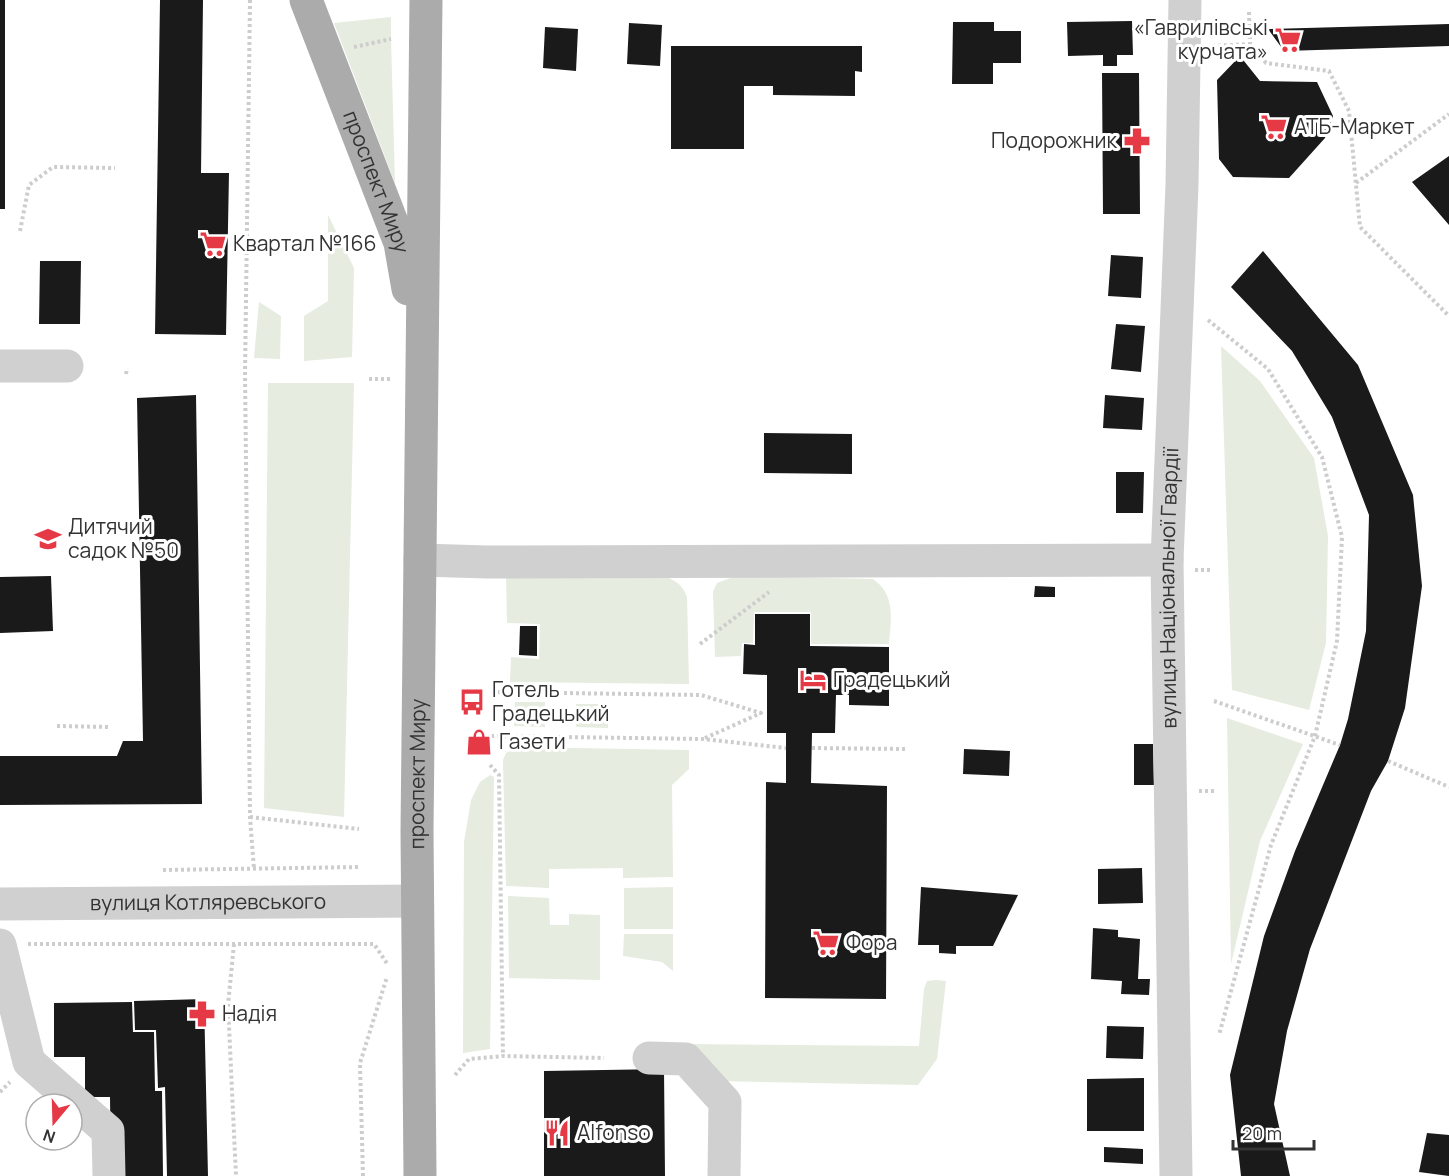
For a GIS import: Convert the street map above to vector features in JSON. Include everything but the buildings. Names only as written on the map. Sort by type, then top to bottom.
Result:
[{"type":"main road","name":"проспект Миру","points":[[306,0],[400,243],[423,371]]},
{"type":"main road","name":"проспект Миру","points":[[420,1176],[417,901],[426,0]]},
{"type":"street","name":"вулиця Національної Гвардії","points":[[1176,1176],[1167,560],[1182,185],[1185,0]]},
{"type":"street","points":[[0,366],[67,366]]},
{"type":"street","points":[[420,560],[488,562],[1167,560]]},
{"type":"street","name":"вулиця Котляревського","points":[[0,904],[417,901]]},
{"type":"street","points":[[12,944],[29,1062],[108,1131],[110,1176]]},
{"type":"street","points":[[649,1058],[686,1059],[725,1102],[724,1176]]},
{"type":"path","points":[[250,0],[245,374],[250,817],[254,869]]},
{"type":"path","points":[[1249,12],[1250,44],[1266,63],[1329,71],[1348,111],[1360,227],[1449,316]]},
{"type":"path","points":[[344,50],[391,39]]},
{"type":"path","points":[[1207,46],[1250,44]]},
{"type":"path","points":[[1356,184],[1449,114]]},
{"type":"path","points":[[20,231],[29,185],[53,167],[115,168]]},
{"type":"path","points":[[1208,320],[1268,369],[1322,457],[1342,537],[1337,641],[1315,736],[1271,845],[1219,1035]]},
{"type":"path","points":[[126,374],[127,368]]},
{"type":"path","points":[[700,644],[810,561]]},
{"type":"path","points":[[492,692],[701,695],[761,713],[702,739]]},
{"type":"path","points":[[1214,701],[1340,745]]},
{"type":"path","points":[[57,726],[109,727]]},
{"type":"path","points":[[491,736],[702,739],[786,748]]},
{"type":"path","points":[[812,748],[905,749]]},
{"type":"path","points":[[1388,761],[1449,787]]},
{"type":"path","points":[[490,765],[498,775],[503,1056]]},
{"type":"path","points":[[250,817],[359,829]]},
{"type":"path","points":[[160,870],[361,867]]},
{"type":"path","points":[[12,944],[374,944],[390,967],[360,1064],[363,1176]]},
{"type":"path","points":[[234,944],[228,1005],[236,1176]]},
{"type":"path","points":[[455,1075],[469,1059],[503,1056],[604,1058]]},
{"type":"shaded area","points":[[391,17],[391,39],[395,183],[334,23]]},
{"type":"shaded area","points":[[328,215],[354,268],[352,357],[304,361],[304,316],[328,301]]},
{"type":"shaded area","points":[[259,302],[281,316],[280,359],[254,358]]},
{"type":"shaded area","points":[[1221,346],[1260,381],[1314,458],[1328,536],[1326,643],[1309,710],[1232,690]]},
{"type":"shaded area","points":[[268,383],[354,383],[344,817],[264,808]]},
{"type":"shaded area","points":[[506,575],[667,577],[674,581],[682,587],[687,597],[689,684],[510,682],[511,657],[539,659],[540,624],[507,623]]},
{"type":"shaded area","points":[[736,576],[873,579],[880,585],[889,600],[891,617],[889,644],[811,644],[811,612],[754,612],[753,643],[742,643],[741,656],[715,657],[713,592],[717,583]]},
{"type":"shaded area","points":[[515,702],[545,702],[545,727],[514,726]]},
{"type":"shaded area","points":[[576,704],[609,704],[608,728],[576,727]]},
{"type":"shaded area","points":[[1227,718],[1303,744],[1260,841],[1231,964]]},
{"type":"shaded area","points":[[518,747],[689,750],[689,769],[672,785],[673,877],[623,878],[623,868],[549,869],[549,888],[506,886],[503,760],[506,753]]},
{"type":"shaded area","points":[[490,775],[494,777],[490,1049],[463,1053],[464,842],[471,800],[480,782]]},
{"type":"shaded area","points":[[673,887],[673,929],[624,929],[624,888]]},
{"type":"shaded area","points":[[508,896],[549,898],[550,925],[569,925],[569,914],[600,915],[600,980],[509,978]]},
{"type":"shaded area","points":[[624,934],[673,934],[673,971],[662,962],[623,956]]},
{"type":"shaded area","points":[[927,981],[946,981],[937,1059],[918,1085],[715,1081],[682,1044],[919,1046],[924,989]]},
{"type":"place","name":"«Гаврилівські курчата»","points":[[1288,40]]},
{"type":"place","name":"АТБ-Маркет","points":[[1274,127]]},
{"type":"place","name":"Подорожник","points":[[1137,141]]},
{"type":"place","name":"Квартал №166","points":[[213,244]]},
{"type":"place","name":"Дитячий садок №50","points":[[48,539]]},
{"type":"place","name":"Градецький","points":[[813,680]]},
{"type":"place","name":"Готель Градецький","points":[[472,702]]},
{"type":"place","name":"Газети","points":[[479,742]]},
{"type":"place","name":"Фора","points":[[826,943]]},
{"type":"place","name":"Надія","points":[[202,1014]]},
{"type":"place","name":"Alfonso","points":[[557,1133]]}]
